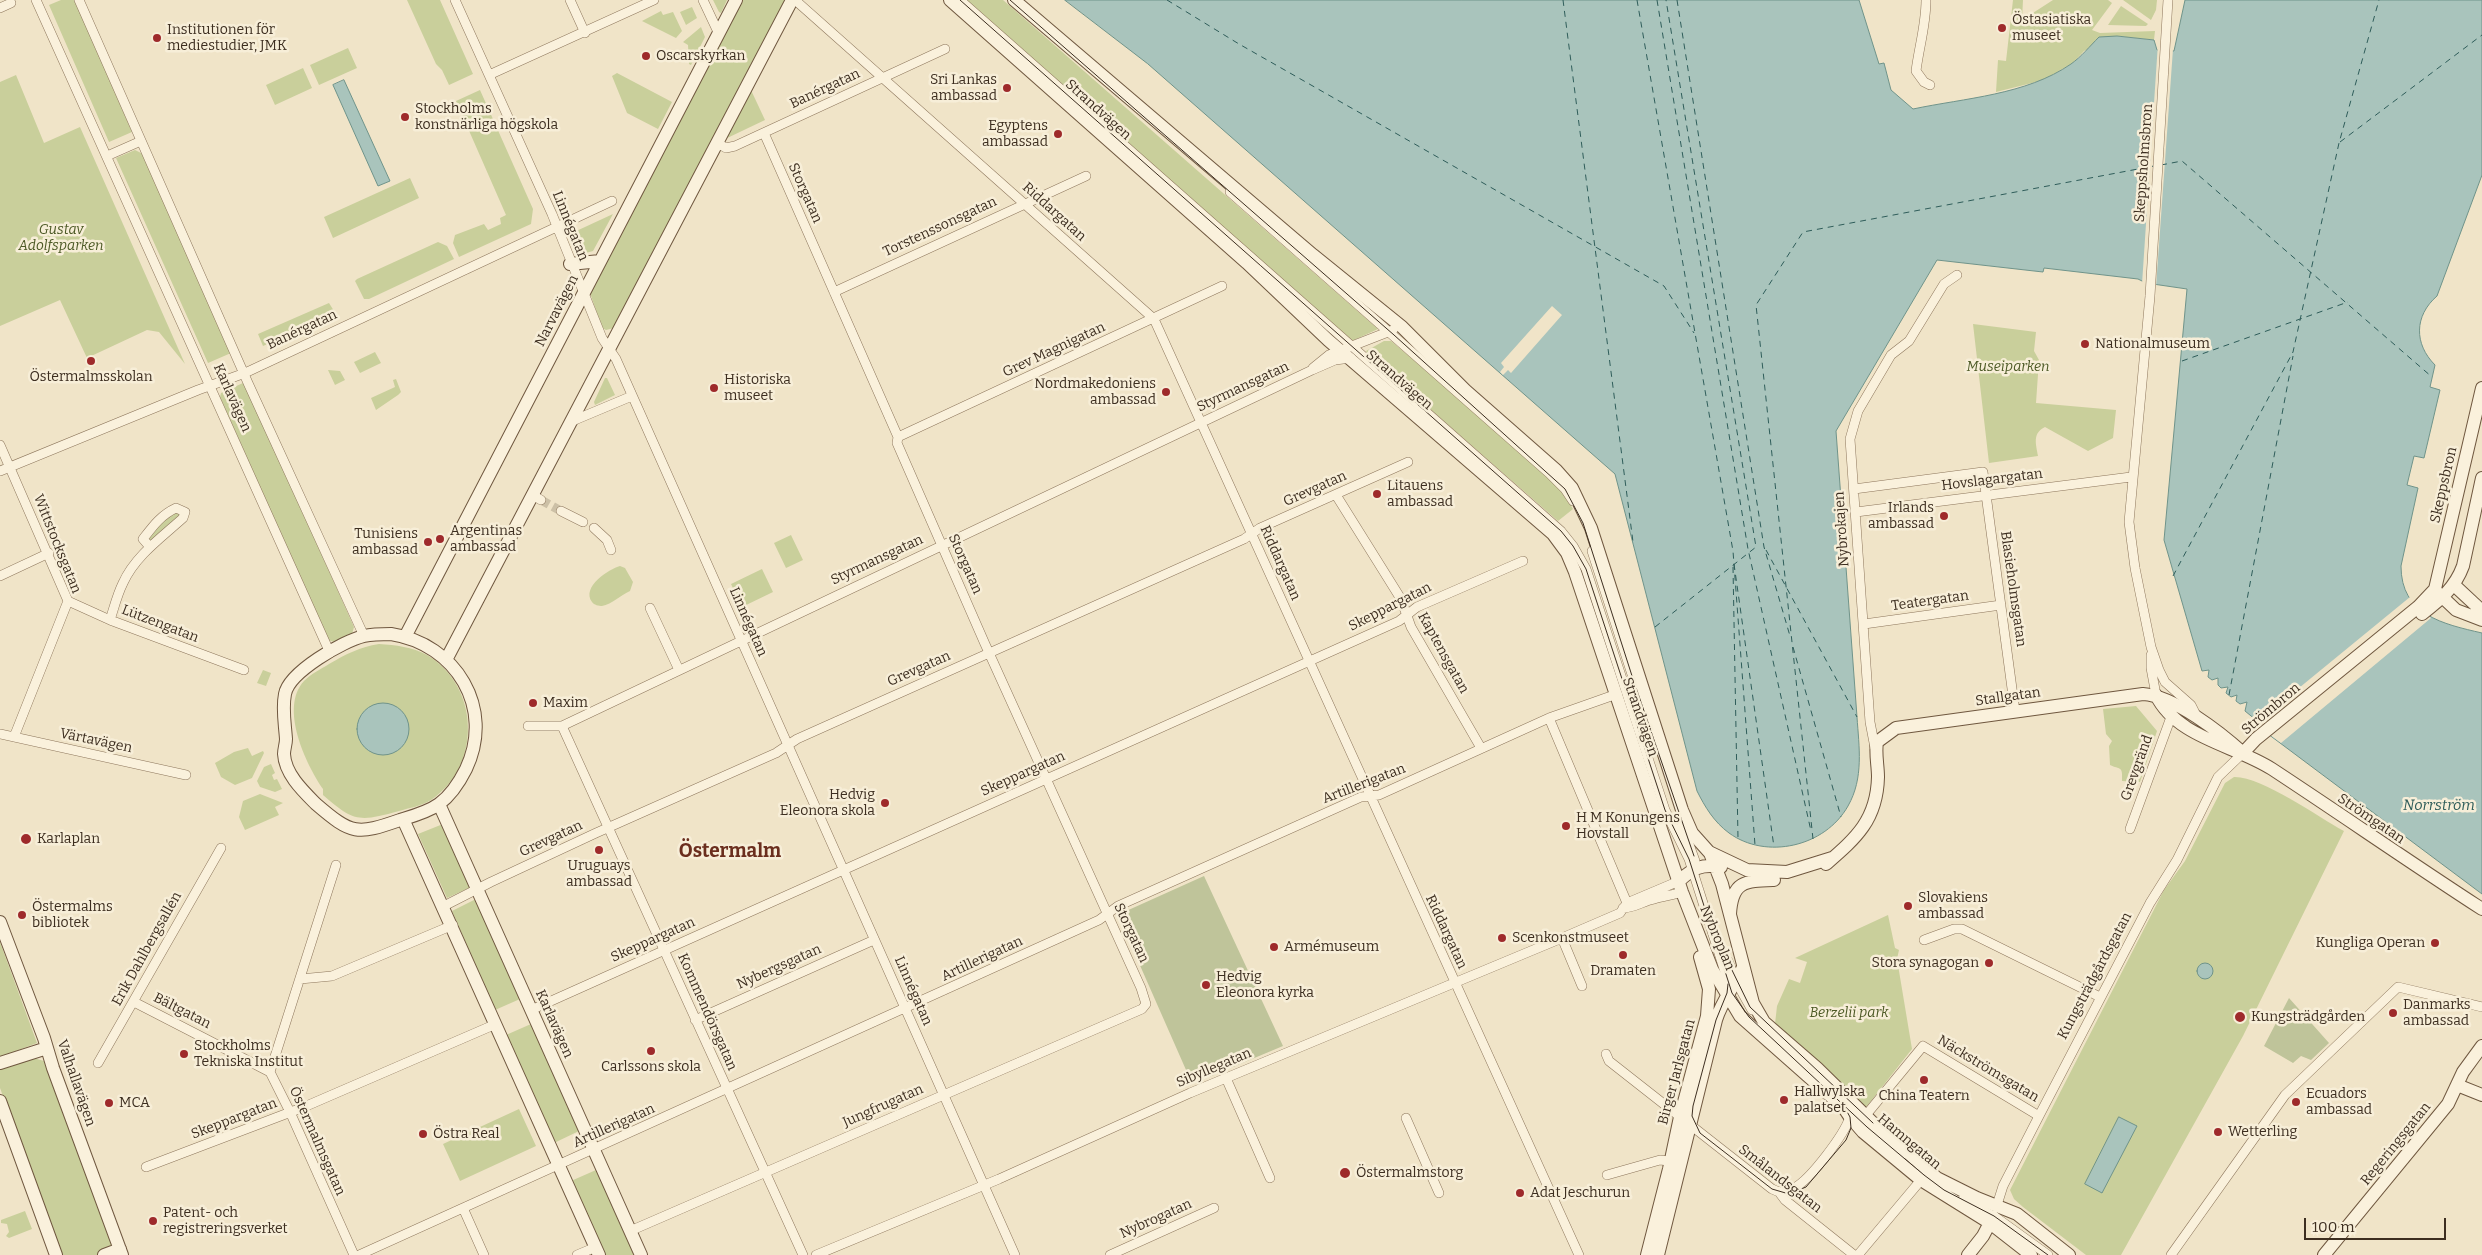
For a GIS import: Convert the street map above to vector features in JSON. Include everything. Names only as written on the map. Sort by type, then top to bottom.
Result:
[{"type":"street","name":"Karlavägen","points":[[36,0],[330,653]]},
{"type":"street","name":"Karlavägen","points":[[79,0],[364,636]]},
{"type":"street","name":"Linnégatan","points":[[455,0],[556,227],[602,338],[610,348],[632,396],[1015,1255]]},
{"type":"street","points":[[570,0],[585,33]]},
{"type":"street","points":[[488,75],[585,33],[654,0]]},
{"type":"street","points":[[703,0],[719,34]]},
{"type":"street","name":"Narvavägen","points":[[405,637],[736,0]]},
{"type":"street","points":[[446,660],[538,498],[570,422],[793,0]]},
{"type":"street","name":"Riddargatan","points":[[793,0],[1154,319],[1371,795],[1411,890],[1579,1255]]},
{"type":"street","name":"Strandvägen","points":[[950,0],[1348,351],[1561,531],[1573,546],[1586,570],[1665,810],[1694,868]]},
{"type":"street","name":"Strandvägen","points":[[960,0],[1561,543],[1575,572],[1680,886]]},
{"type":"street","name":"Strandvägen","points":[[1010,0],[1549,473],[1572,500],[1583,523],[1694,868]]},
{"type":"street","name":"Strandvägen","points":[[1014,0],[1313,255],[1402,327],[1465,390],[1556,470],[1572,488],[1584,511],[1682,810],[1692,833],[1710,853]]},
{"type":"street","points":[[1926,0],[1924,31],[1919,45],[1916,71],[1924,82],[1930,85]]},
{"type":"street","name":"Skeppsholmsbron","points":[[2152,647],[2129,532],[2131,477],[2150,286],[2168,0]]},
{"type":"street","points":[[0,8],[11,3]]},
{"type":"street","name":"Banérgatan","points":[[717,144],[726,148],[736,146],[881,77],[945,49]]},
{"type":"street","name":"Storgatan","points":[[764,133],[898,437],[897,443],[942,546],[1145,997],[1146,1004]]},
{"type":"street","points":[[107,156],[141,141]]},
{"type":"street","name":"Torstenssonsgatan","points":[[834,292],[1086,176]]},
{"type":"street","name":"Banérgatan","points":[[0,471],[245,373],[612,201]]},
{"type":"street","points":[[570,264],[600,261]]},
{"type":"street","name":"Nybrokajen","points":[[1730,914],[1732,896],[1744,883],[1796,878],[1815,871],[1859,834],[1871,814],[1877,796],[1876,750],[1870,722],[1850,439],[1858,411],[1891,355],[1909,341],[1944,284],[1957,275]]},
{"type":"street","name":"Grev Magnigatan","points":[[898,437],[1222,286]]},
{"type":"street","name":"Strandvägen","points":[[1388,330],[1397,332],[1448,378],[1465,390]]},
{"type":"street","name":"Styrmansgatan","points":[[562,726],[1312,370],[1322,360],[1348,351],[1388,330]]},
{"type":"street","name":"Skeppsbron","points":[[2429,601],[2482,388]]},
{"type":"street","points":[[570,422],[632,396]]},
{"type":"street","name":"Wittstocksgatan","points":[[0,445],[49,553],[68,601],[14,737]]},
{"type":"street","name":"Grevgatan","points":[[444,906],[609,827],[776,753],[788,745],[1408,462]]},
{"type":"street","name":"Blasieholmsgatan","points":[[1854,489],[1983,472],[2015,711]]},
{"type":"street","name":"Hovslagargatan","points":[[1856,512],[2131,477]]},
{"type":"street","points":[[2429,601],[2454,585],[2463,566],[2482,478]]},
{"type":"street","name":"Kaptensgatan","points":[[1336,495],[1401,599],[1406,618],[1481,748]]},
{"type":"street","points":[[110,620],[123,582],[150,547],[183,518],[185,512],[176,508],[155,522],[144,539],[150,547]]},
{"type":"street","points":[[561,511],[583,522]]},
{"type":"street","points":[[594,528],[607,540],[611,550]]},
{"type":"street","points":[[0,576],[49,553]]},
{"type":"street","name":"Skeppargatan","points":[[531,1010],[832,875],[843,868],[1309,662],[1406,618],[1417,607],[1524,561]]},
{"type":"street","points":[[2454,585],[2482,611]]},
{"type":"street","name":"Lützengatan","points":[[68,601],[110,620],[244,670]]},
{"type":"street","points":[[2429,601],[2482,620]]},
{"type":"street","name":"Strömbron","points":[[2243,753],[2269,735],[2429,601]]},
{"type":"street","name":"Teatergatan","points":[[1864,624],[2001,605]]},
{"type":"street","points":[[650,608],[679,670]]},
{"type":"street","points":[[391,634],[405,637],[422,644],[446,660],[465,683],[472,698],[477,736],[472,757],[461,778],[439,804],[404,819],[366,831],[352,829],[330,815],[298,786],[287,765],[284,756],[286,742],[284,711],[287,686],[298,673],[330,653],[364,636],[391,634]]},
{"type":"street","points":[[2152,647],[2151,668],[2156,695],[2162,708],[2171,717],[2219,746],[2243,753]]},
{"type":"street","points":[[2152,647],[2165,682],[2191,706],[2199,721]]},
{"type":"street","name":"Artillerigatan","points":[[360,1255],[906,1009],[1099,920],[1124,903],[1361,797],[1379,795],[1549,718],[1617,694]]},
{"type":"street","name":"Stallgatan","points":[[1876,750],[1877,742],[1896,728],[2143,694],[2156,695]]},
{"type":"street","points":[[2156,695],[2199,721],[2243,753]]},
{"type":"street","name":"Grevgränd","points":[[2130,829],[2171,717]]},
{"type":"street","points":[[1549,718],[1625,906]]},
{"type":"street","points":[[528,726],[562,726]]},
{"type":"street","name":"Kommendörsgatan","points":[[562,726],[803,1255]]},
{"type":"street","name":"Värtavägen","points":[[0,734],[186,775]]},
{"type":"street","name":"Strömgatan","points":[[2243,753],[2271,769],[2352,825],[2482,909]]},
{"type":"street","name":"Kungsträdgårdsgatan","points":[[1994,1213],[2000,1192],[2100,997],[2150,903],[2176,860],[2218,777],[2243,753]]},
{"type":"street","name":"Karlavägen","points":[[439,804],[641,1255]]},
{"type":"street","points":[[404,819],[598,1251],[577,1255]]},
{"type":"street","name":"Erik Dahlbergsallén","points":[[98,1063],[221,848]]},
{"type":"street","points":[[1710,853],[1747,870]]},
{"type":"street","name":"Nybroplan","points":[[1710,853],[1730,914],[1735,982]]},
{"type":"street","points":[[1680,886],[1694,868],[1707,865],[1787,872],[1832,858]]},
{"type":"street","points":[[270,1072],[336,865]]},
{"type":"street","name":"Nybroplan","points":[[1694,868],[1730,966]]},
{"type":"street","name":"Nybroplan","points":[[1694,868],[1735,982]]},
{"type":"street","name":"Nybroplan","points":[[1680,886],[1712,969],[1735,982]]},
{"type":"street","name":"Nybroplan","points":[[1680,886],[1709,989]]},
{"type":"street","name":"Sibyllegatan","points":[[816,1255],[984,1185],[1226,1078],[1455,984],[1620,913],[1625,906],[1680,886]]},
{"type":"street","name":"Valhallavägen","points":[[0,922],[121,1252]]},
{"type":"street","points":[[300,979],[332,976],[453,925]]},
{"type":"street","points":[[1924,940],[1954,929],[1962,929],[2100,997]]},
{"type":"street","points":[[1562,938],[1582,986]]},
{"type":"street","name":"Nybergsgatan","points":[[695,1020],[874,940]]},
{"type":"street","name":"Hamngatan","points":[[1730,966],[1749,1017],[1882,1139],[1944,1190],[1994,1213],[2053,1255]]},
{"type":"street","name":"Hamngatan","points":[[1735,982],[1740,1016],[1844,1108],[1850,1117],[1921,1180],[1971,1211],[2017,1214],[2069,1255]]},
{"type":"street","name":"Hamngatan","points":[[1735,982],[1754,1004],[1764,1022],[1937,1178],[1977,1198],[2048,1255]]},
{"type":"street","name":"Birger Jarlsgatan","points":[[1647,1255],[1669,1170],[1669,1161],[1721,1006],[1735,982]]},
{"type":"street","points":[[2171,1255],[2285,1094],[2398,987],[2482,1007]]},
{"type":"street","name":"Birger Jarlsgatan","points":[[1658,1255],[1684,1120],[1707,1016],[1709,989]]},
{"type":"street","name":"Bältgatan","points":[[134,1002],[270,1072]]},
{"type":"street","name":"Jungfrugatan","points":[[630,1231],[1142,1009],[1146,1004]]},
{"type":"street","name":"Birger Jarlsgatan","points":[[1711,1039],[1725,1018],[1740,1016]]},
{"type":"street","name":"Skeppargatan","points":[[146,1167],[290,1112],[496,1024]]},
{"type":"street","name":"Näckströmsgatan","points":[[1866,1115],[1923,1046],[2039,1116]]},
{"type":"street","name":"Regeringsgatan","points":[[2324,1255],[2448,1104],[2463,1072],[2482,1046]]},
{"type":"street","points":[[0,1063],[47,1048]]},
{"type":"street","name":"Smålandsgatan","points":[[1606,1054],[1609,1060],[1856,1255]]},
{"type":"street","name":"Östermalmsgatan","points":[[270,1072],[354,1255]]},
{"type":"street","points":[[1226,1078],[1270,1178]]},
{"type":"street","points":[[2457,1085],[2482,1095]]},
{"type":"street","points":[[0,1101],[56,1255]]},
{"type":"street","points":[[1778,1192],[1790,1190],[1802,1182],[1842,1136],[1850,1117]]},
{"type":"street","points":[[1406,1118],[1439,1193]]},
{"type":"street","name":"Birger Jarlsgatan","points":[[1654,1255],[1679,1151],[1684,1120]]},
{"type":"street","points":[[1607,1176],[1660,1160],[1669,1161]]},
{"type":"street","points":[[1856,1255],[1921,1180]]},
{"type":"street","points":[[463,1208],[484,1255]]},
{"type":"street","name":"Nybrogatan","points":[[1110,1255],[1214,1208]]},
{"type":"street","points":[[1968,1255],[1994,1213]]},
{"type":"street","name":"Hamngatan","points":[[1994,1213],[2031,1255]]},
{"type":"street","points":[[104,1255],[121,1252]]},
{"type":"green space","points":[[61,0],[75,0],[132,132],[109,142],[49,5]]},
{"type":"green space","points":[[407,0],[440,0],[473,74],[449,85],[442,70],[436,64]]},
{"type":"green space","points":[[713,0],[727,0],[721,13],[719,12]]},
{"type":"green space","points":[[743,0],[786,0],[614,328],[606,330],[602,328],[590,293]]},
{"type":"green space","points":[[965,0],[1003,0],[1378,329],[1352,341]]},
{"type":"green space","points":[[2013,0],[2023,0],[2022,20],[2053,0],[2108,0],[2112,3],[2092,30],[2100,33],[2155,31],[2154,40],[2117,36],[2084,51],[2073,63],[2044,80],[1996,92],[1998,60],[2006,61]]},
{"type":"green space","points":[[2123,0],[2157,0],[2156,10],[2151,20]]},
{"type":"green space","points":[[2121,6],[2148,24],[2146,26],[2108,25]]},
{"type":"green space","points":[[692,7],[697,18],[686,25],[680,12]]},
{"type":"green space","points":[[661,11],[663,15],[673,12],[682,31],[676,38],[642,21]]},
{"type":"green space","points":[[701,27],[705,37],[691,65],[689,64],[688,45],[683,42]]},
{"type":"green space","points":[[348,48],[357,68],[319,85],[310,65]]},
{"type":"green space","points":[[303,68],[312,88],[275,105],[266,85]]},
{"type":"green space","points":[[617,73],[672,102],[658,129],[627,113],[612,76]]},
{"type":"green space","name":"Gustav Adolfsparken","points":[[16,75],[44,143],[80,127],[185,364],[159,332],[147,330],[87,358],[60,300],[0,326],[0,82]]},
{"type":"green space","points":[[750,88],[765,120],[723,140]]},
{"type":"green space","points":[[480,90],[533,209],[531,224],[459,257],[453,243],[455,235],[484,224],[488,230],[501,224],[500,218],[506,215],[456,101]]},
{"type":"green space","points":[[135,150],[143,154],[231,353],[208,363],[116,158]]},
{"type":"green space","points":[[410,178],[419,198],[333,238],[324,217]]},
{"type":"green space","points":[[613,214],[593,251],[582,254],[572,233]]},
{"type":"green space","points":[[438,242],[447,246],[454,259],[369,299],[364,299],[355,281],[357,279]]},
{"type":"green space","points":[[329,303],[334,311],[331,316],[263,346],[258,334]]},
{"type":"green space","name":"Museiparken","points":[[1973,324],[2036,332],[2034,351],[2039,360],[2036,403],[2116,410],[2113,438],[2088,451],[2045,427],[2038,432],[2037,436],[2038,456],[1989,463]]},
{"type":"green space","points":[[1384,341],[1391,341],[1441,383],[1446,384],[1562,491],[1573,509],[1558,521],[1368,355],[1366,351]]},
{"type":"green space","points":[[375,352],[381,363],[360,373],[354,362]]},
{"type":"green space","points":[[328,370],[340,371],[345,380],[335,385]]},
{"type":"green space","points":[[605,378],[607,378],[615,395],[595,405],[594,402]]},
{"type":"green space","points":[[396,379],[401,392],[376,410],[371,398],[395,387],[393,380]]},
{"type":"green space","points":[[243,383],[246,384],[354,627],[352,634],[334,642],[328,640],[220,397],[221,393]]},
{"type":"green space","points":[[179,511],[181,516],[154,540],[150,540],[148,537],[168,515]]},
{"type":"green space","points":[[791,535],[803,560],[786,568],[774,543]]},
{"type":"green space","points":[[620,566],[625,568],[633,582],[630,591],[606,605],[594,604],[590,596],[590,590],[593,585],[603,575]]},
{"type":"green space","points":[[762,569],[773,592],[742,607],[731,584]]},
{"type":"green space","points":[[379,644],[416,650],[427,655],[444,669],[457,686],[465,706],[468,726],[466,747],[459,767],[448,785],[431,800],[420,805],[386,815],[366,818],[350,815],[323,795],[323,789],[309,765],[298,736],[294,706],[297,692],[304,681],[310,676],[347,654]]},
{"type":"green space","points":[[263,670],[271,673],[266,686],[257,683]]},
{"type":"green space","points":[[2136,706],[2157,731],[2140,782],[2122,781],[2121,770],[2110,765],[2109,746],[2112,741],[2106,734],[2103,709]]},
{"type":"green space","points":[[248,748],[252,756],[263,751],[264,753],[252,778],[235,785],[221,777],[215,763],[234,752]]},
{"type":"green space","points":[[271,764],[275,773],[272,775],[274,780],[277,779],[282,789],[275,792],[260,787],[257,781],[264,767]]},
{"type":"green space","name":"Kungsträdgården","points":[[2234,777],[2245,778],[2274,790],[2344,831],[2243,1036],[2121,1255],[2086,1255],[2023,1207],[2014,1199],[2010,1190],[2164,890],[2185,861],[2225,783]]},
{"type":"green space","points":[[260,794],[283,803],[275,807],[279,815],[245,830],[239,817],[243,801]]},
{"type":"green space","points":[[443,824],[471,887],[447,898],[418,834]]},
{"type":"green space","points":[[1204,876],[1283,1046],[1197,1082],[1190,1079],[1120,920],[1124,912]]},
{"type":"green space","points":[[476,899],[520,999],[495,1010],[452,911]]},
{"type":"green space","name":"Berzelii park","points":[[1888,915],[1895,948],[1899,950],[1897,959],[1912,1049],[1867,1106],[1864,1107],[1854,1095],[1775,1024],[1777,1006],[1789,979],[1800,983],[1807,962],[1795,958]]},
{"type":"green space","points":[[0,942],[37,1043],[0,1057]]},
{"type":"green space","points":[[2289,998],[2329,1043],[2311,1060],[2301,1056],[2293,1063],[2264,1046]]},
{"type":"green space","points":[[531,1024],[579,1131],[554,1143],[506,1035]]},
{"type":"green space","points":[[34,1058],[44,1061],[115,1255],[61,1255],[0,1088],[0,1069]]},
{"type":"green space","points":[[519,1109],[536,1146],[460,1181],[443,1144]]},
{"type":"green space","points":[[596,1170],[634,1255],[605,1255],[571,1181]]},
{"type":"green space","points":[[25,1211],[32,1229],[9,1238],[6,1236],[9,1232],[7,1224],[1,1223],[1,1220]]},
{"type":"water","name":"Norrström","points":[[1065,0],[1859,0],[1879,64],[1884,63],[1891,90],[1913,109],[1995,94],[2035,83],[2071,64],[2099,37],[2117,36],[2154,40],[2157,50],[2174,51],[2185,0],[2482,0],[2482,175],[2437,296],[2429,304],[2421,321],[2420,339],[2428,357],[2435,365],[2430,387],[2440,390],[2424,458],[2414,456],[2407,485],[2418,488],[2401,566],[2403,583],[2408,596],[2416,606],[2439,621],[2482,633],[2482,894],[2260,728],[2255,724],[2256,720],[2245,711],[2247,702],[2240,704],[2236,701],[2237,695],[2231,697],[2226,693],[2228,687],[2221,688],[2218,685],[2218,678],[2212,680],[2208,677],[2209,670],[2202,671],[2164,540],[2187,289],[2146,283],[2138,279],[2044,268],[2043,272],[1937,260],[1836,431],[1859,740],[1858,773],[1853,795],[1838,820],[1810,840],[1794,845],[1760,846],[1744,841],[1724,829],[1710,814],[1697,791],[1615,474],[1148,64]]},
{"type":"water","points":[[344,80],[390,181],[378,186],[333,85]]},
{"type":"water","points":[[378,703],[388,703],[402,710],[409,724],[409,734],[402,748],[388,755],[378,755],[368,751],[361,744],[357,734],[357,724],[361,714],[368,707]]},
{"type":"water","points":[[2205,963],[2213,971],[2205,979],[2197,971]]},
{"type":"water","points":[[2119,1117],[2137,1126],[2102,1193],[2085,1184]]},
{"type":"pier","points":[[2158,43],[2160,48],[2173,49],[2156,287],[2142,284]]},
{"type":"pier","points":[[1552,306],[1562,315],[1511,373],[1508,370],[1503,375],[1500,372],[1504,367],[1501,363]]},
{"type":"pier","points":[[2410,597],[2431,618],[2281,743],[2255,724]]},
{"type":"ferry route","points":[[1167,0],[1239,44],[1664,286],[1694,333]]},
{"type":"ferry route","points":[[1563,0],[1633,542]]},
{"type":"ferry route","points":[[1637,0],[1733,551],[1755,845]]},
{"type":"ferry route","points":[[1657,0],[1748,549],[1811,831]]},
{"type":"ferry route","points":[[1655,627],[1756,547],[1666,0]]},
{"type":"ferry route","points":[[1677,0],[1764,547],[1790,636]]},
{"type":"ferry route","points":[[2173,576],[2293,352],[2339,143],[2379,0]]},
{"type":"ferry route","points":[[2340,142],[2482,35]]},
{"type":"ferry route","points":[[2161,165],[2182,161],[2432,377]]},
{"type":"ferry route","points":[[1813,839],[1756,305],[1803,232],[2154,166]]},
{"type":"ferry route","points":[[2182,361],[2348,302]]},
{"type":"ferry route","points":[[2229,695],[2293,356]]},
{"type":"ferry route","points":[[1766,550],[1857,717]]},
{"type":"ferry route","points":[[1734,564],[1774,847]]},
{"type":"ferry route","points":[[1733,567],[1738,838]]},
{"type":"ferry route","points":[[1793,647],[1841,817]]},
{"type":"tunnel","points":[[541,500],[561,511]]},
{"type":"tram line","points":[[960,0],[1561,531],[1573,546],[1586,569],[1665,810],[1689,859],[1732,993],[1749,1017],[1867,1127],[1924,1175],[1944,1190],[1994,1216],[2048,1255]]},
{"type":"tram line","points":[[1010,0],[1394,335],[1565,489],[1583,523],[1633,679],[1694,856]]},
{"type":"tram line","points":[[1730,966],[1750,1007],[1873,1123]]},
{"type":"tram line","points":[[1728,984],[1727,993],[1716,1020],[1693,1106],[1692,1116],[1700,1133],[1772,1189],[1789,1194],[1806,1187],[1846,1140],[1851,1128],[1850,1117],[1845,1108]]},
{"type":"place","name":"Östasiatiska museet","points":[[2002,28]]},
{"type":"place","name":"Institutionen för mediestudier, JMK","points":[[157,38]]},
{"type":"place","name":"Oscarskyrkan","points":[[646,56]]},
{"type":"place","name":"Sri Lankas ambassad","points":[[1007,88]]},
{"type":"place","name":"Stockholms konstnärliga högskola","points":[[405,117]]},
{"type":"place","name":"Egyptens ambassad","points":[[1058,134]]},
{"type":"place","name":"Nationalmuseum","points":[[2085,344]]},
{"type":"place","name":"Östermalmsskolan","points":[[91,361]]},
{"type":"place","name":"Historiska museet","points":[[714,388]]},
{"type":"place","name":"Nordmakedoniens ambassad","points":[[1166,392]]},
{"type":"place","name":"Litauens ambassad","points":[[1377,494]]},
{"type":"place","name":"Irlands ambassad","points":[[1944,516]]},
{"type":"place","name":"Argentinas ambassad","points":[[440,539]]},
{"type":"place","name":"Tunisiens ambassad","points":[[428,542]]},
{"type":"place","name":"Maxim","points":[[533,703]]},
{"type":"place","name":"Hedvig Eleonora skola","points":[[885,803]]},
{"type":"place","name":"H M Konungens Hovstall","points":[[1566,826]]},
{"type":"place","name":"Karlaplan","points":[[26,839]]},
{"type":"place","name":"Uruguays ambassad","points":[[599,850]]},
{"type":"place","name":"Slovakiens ambassad","points":[[1908,906]]},
{"type":"place","name":"Östermalms bibliotek","points":[[22,915]]},
{"type":"place","name":"Scenkonstmuseet","points":[[1502,938]]},
{"type":"place","name":"Kungliga Operan","points":[[2435,943]]},
{"type":"place","name":"Armémuseum","points":[[1274,947]]},
{"type":"place","name":"Dramaten","points":[[1623,955]]},
{"type":"place","name":"Stora synagogan","points":[[1989,963]]},
{"type":"place","name":"Hedvig Eleonora kyrka","points":[[1206,985]]},
{"type":"place","name":"Danmarks ambassad","points":[[2393,1013]]},
{"type":"place","name":"Kungsträdgården","points":[[2240,1017]]},
{"type":"place","name":"Carlssons skola","points":[[651,1051]]},
{"type":"place","name":"Stockholms Tekniska Institut","points":[[184,1054]]},
{"type":"place","name":"China Teatern","points":[[1924,1080]]},
{"type":"place","name":"Hallwylska palatset","points":[[1784,1100]]},
{"type":"place","name":"Ecuadors ambassad","points":[[2296,1102]]},
{"type":"place","name":"MCA","points":[[109,1103]]},
{"type":"place","name":"Wetterling","points":[[2218,1132]]},
{"type":"place","name":"Östra Real","points":[[423,1134]]},
{"type":"place","name":"Östermalmstorg","points":[[1345,1173]]},
{"type":"place","name":"Adat Jeschurun","points":[[1520,1193]]},
{"type":"place","name":"Patent- och registreringsverket","points":[[153,1221]]},
{"type":"district","name":"Östermalm","points":[[730,852]]}]
